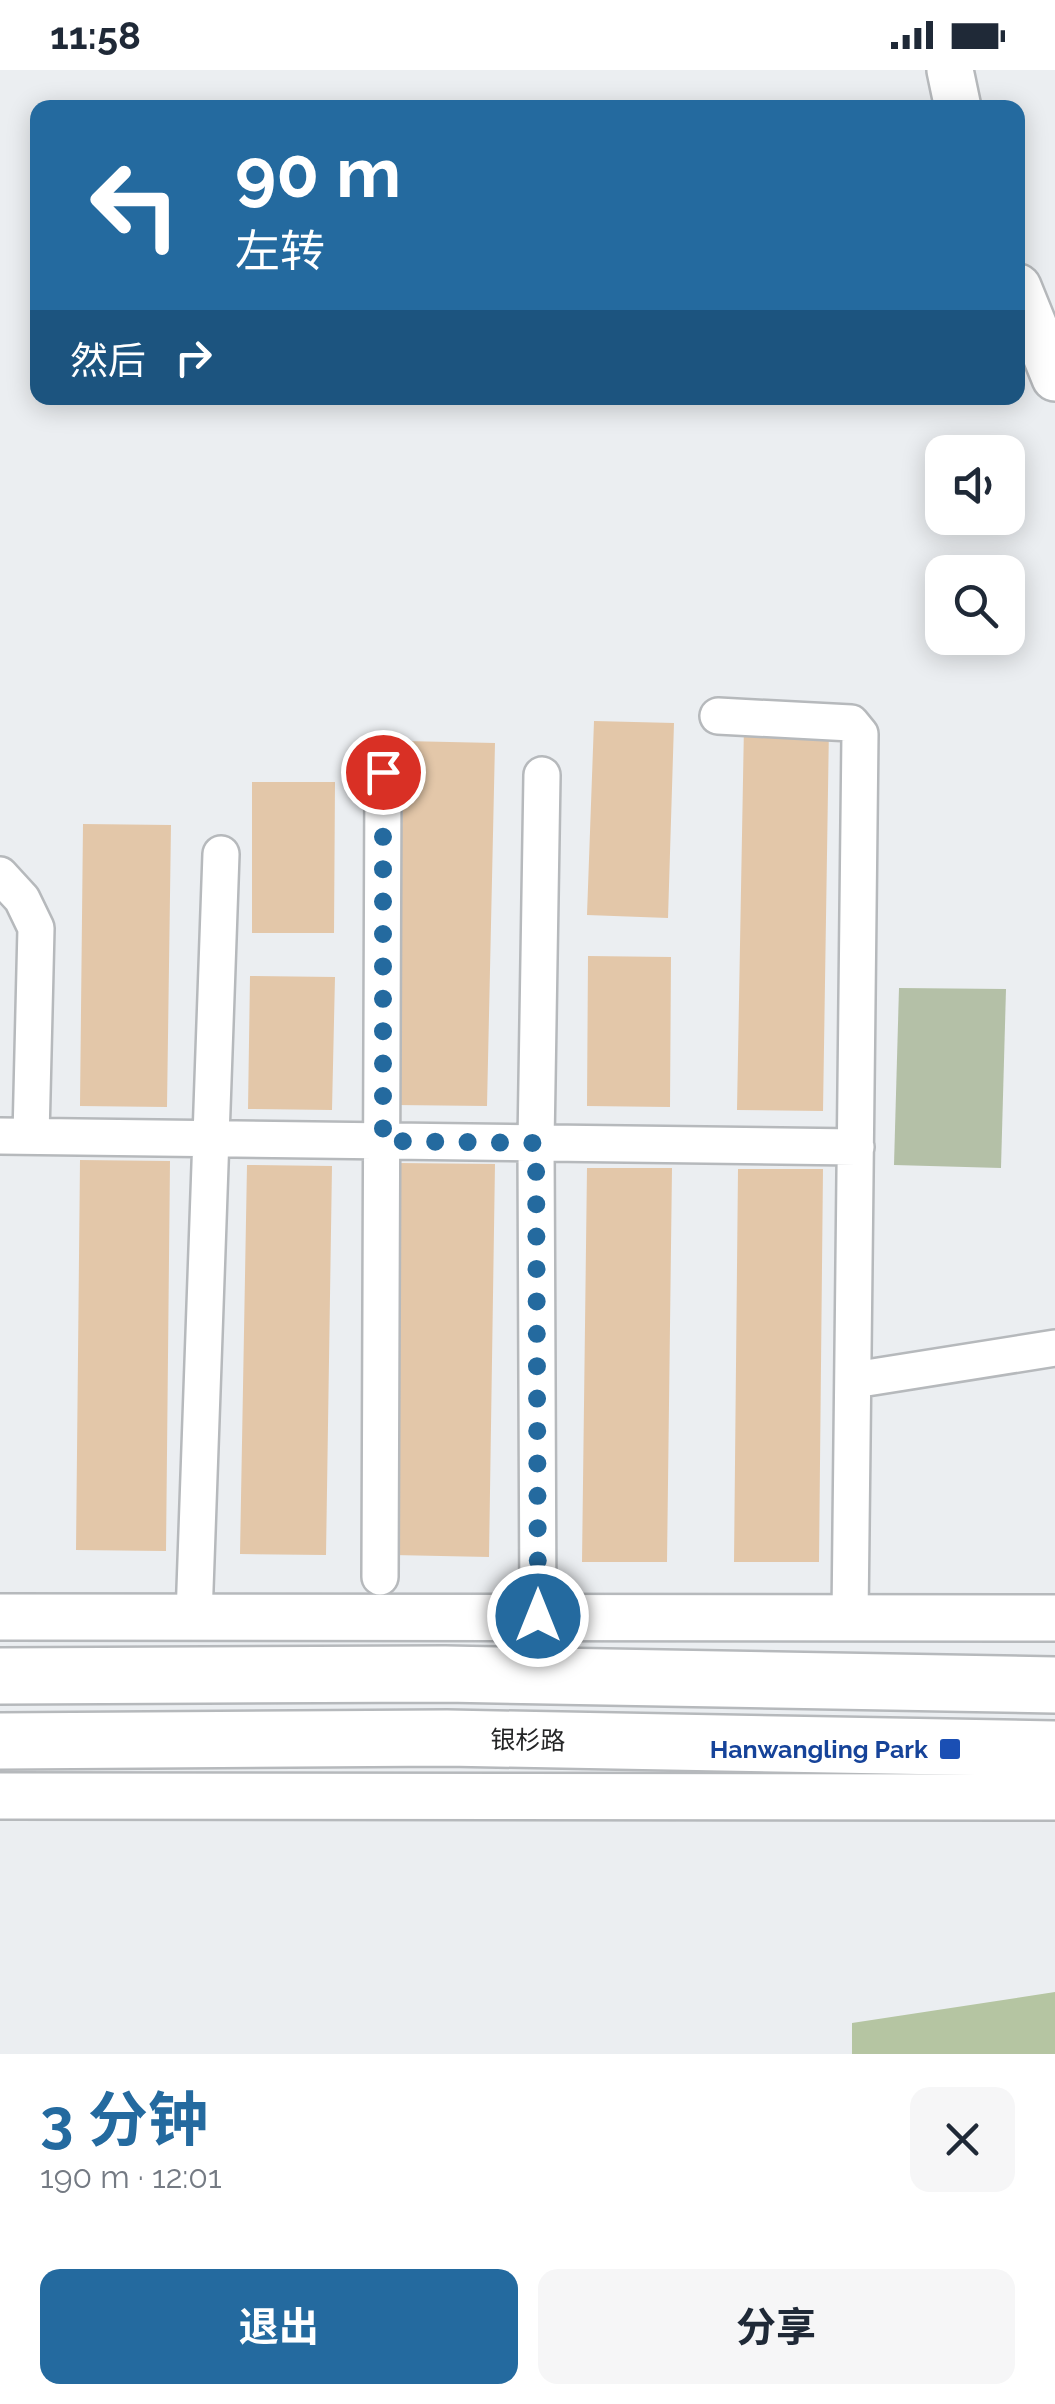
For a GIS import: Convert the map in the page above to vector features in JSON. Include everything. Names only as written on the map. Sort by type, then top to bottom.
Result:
[{"type":"main road","points":[[0,1676],[445,1674],[1055,1684]]},
{"type":"main road","name":"银杉路","points":[[0,1741],[447,1738],[1055,1749]]},
{"type":"street","points":[[950,70],[956,100]]},
{"type":"street","points":[[1025,304],[1055,378]]},
{"type":"street","points":[[718,716],[826,718],[851,722],[860,734],[850,1618]]},
{"type":"street","points":[[380,1578],[383,772]]},
{"type":"street","points":[[538,1616],[536,1143],[542,775]]},
{"type":"street","points":[[194,1617],[221,854]]},
{"type":"street","points":[[0,875],[22,899],[36,928],[16,1136],[856,1147]]},
{"type":"street","points":[[854,1380],[1055,1348]]},
{"type":"street","points":[[0,1617],[1055,1618]]},
{"type":"street","points":[[0,1796],[1055,1797]]},
{"type":"green space","points":[[899,988],[1006,989],[1001,1168],[894,1165]]},
{"type":"green space","points":[[1055,1992],[1055,2054],[852,2054],[852,2023]]},
{"type":"building","points":[[594,721],[674,723],[668,918],[587,915]]},
{"type":"building","points":[[744,725],[829,726],[823,1111],[737,1110]]},
{"type":"building","points":[[404,741],[495,743],[487,1106],[396,1105]]},
{"type":"building","points":[[252,782],[335,782],[334,933],[252,933]]},
{"type":"building","points":[[83,824],[171,825],[167,1107],[80,1106]]},
{"type":"building","points":[[588,956],[671,957],[670,1107],[587,1106]]},
{"type":"building","points":[[250,976],[335,977],[332,1110],[248,1109]]},
{"type":"building","points":[[80,1160],[170,1161],[166,1551],[76,1550]]},
{"type":"building","points":[[398,1163],[495,1164],[489,1557],[393,1555]]},
{"type":"building","points":[[247,1165],[332,1166],[326,1555],[240,1554]]},
{"type":"building","points":[[587,1168],[672,1168],[667,1562],[582,1562]]},
{"type":"building","points":[[738,1169],[823,1169],[819,1562],[734,1562]]},
{"type":"place","name":"Hanwangling Park","points":[[950,1749]]},
{"type":"route","points":[[383,772],[383,1141],[536,1143],[538,1616]]}]
